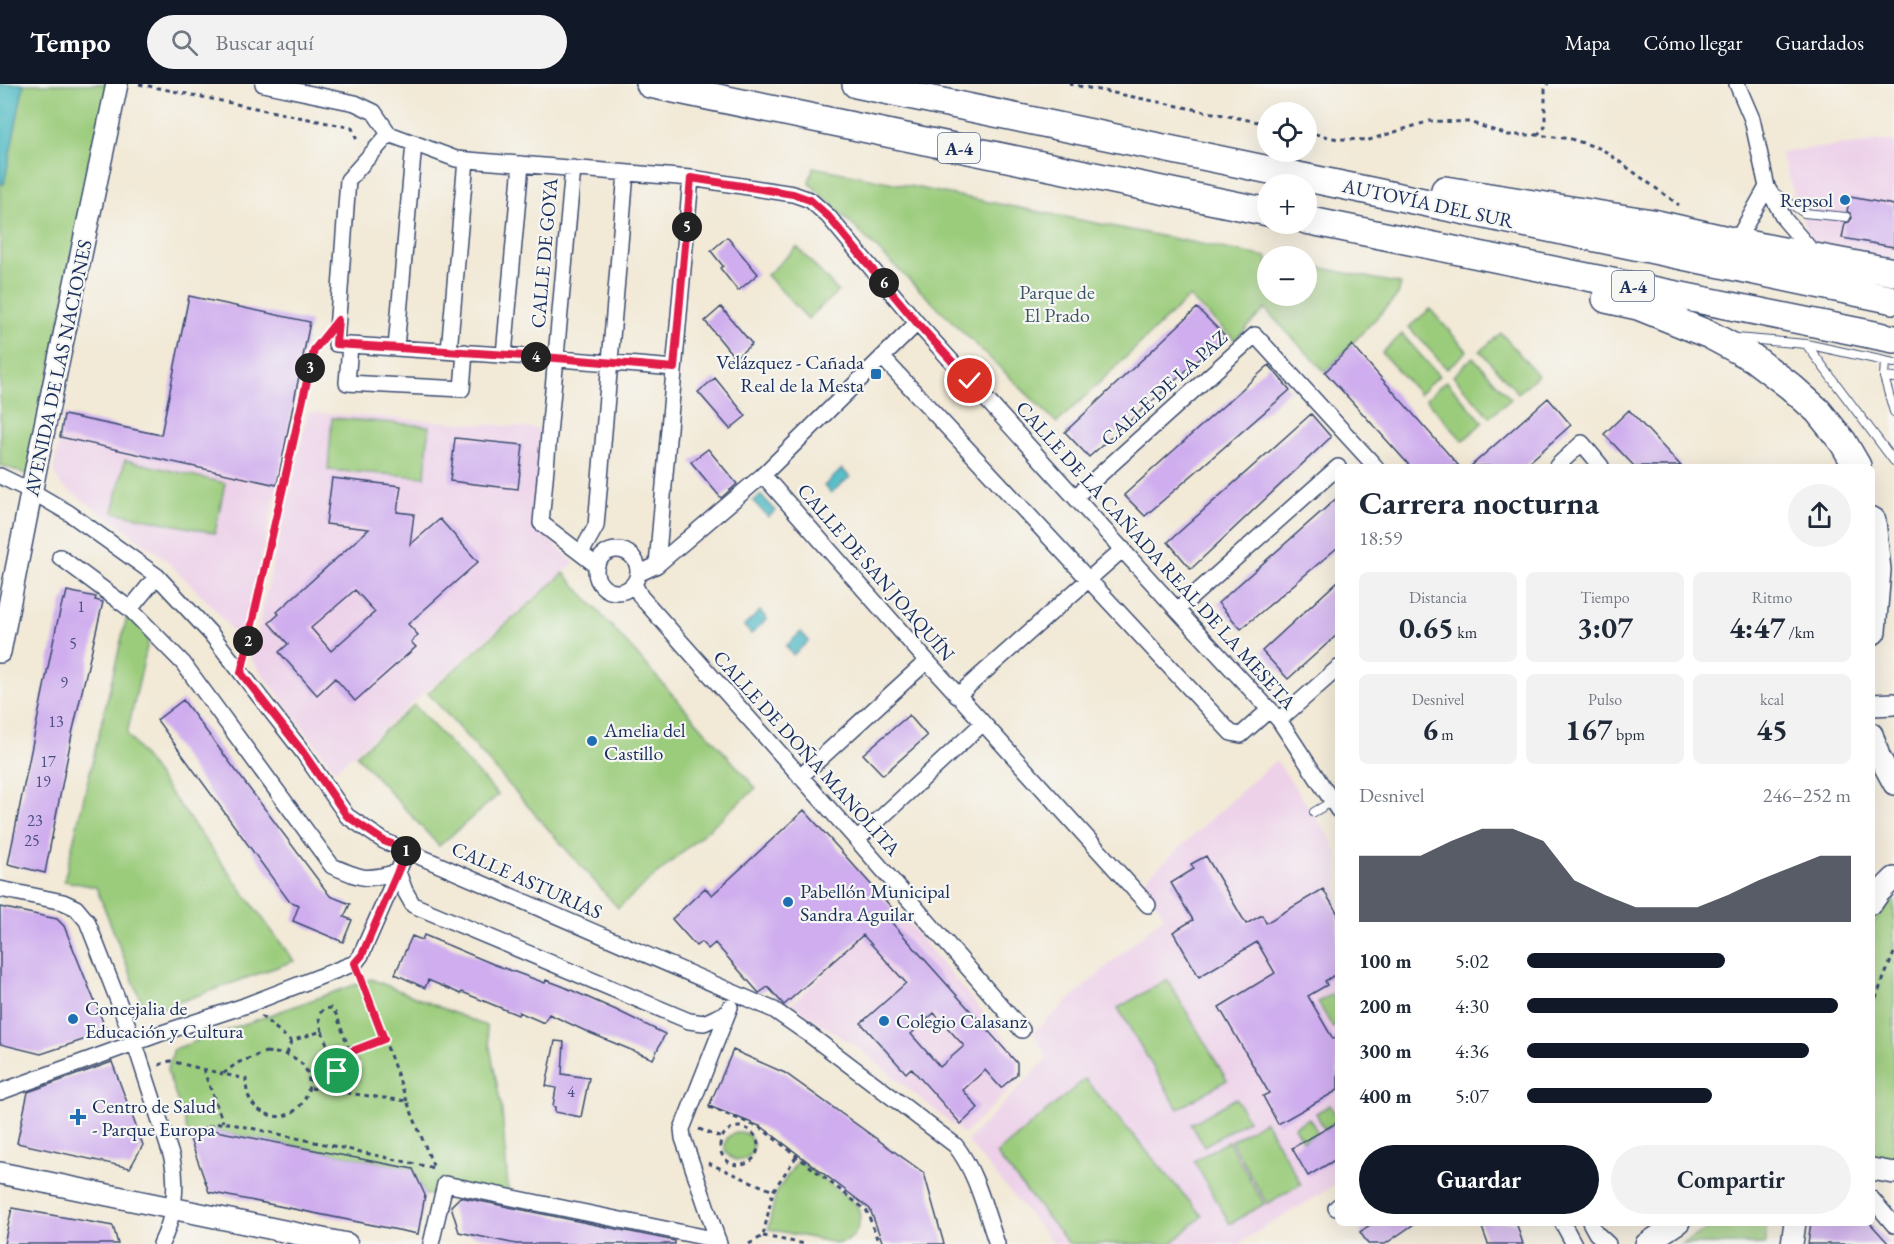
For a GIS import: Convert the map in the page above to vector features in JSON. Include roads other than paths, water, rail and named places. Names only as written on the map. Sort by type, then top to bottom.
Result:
[{"type":"highway","name":"A-4","points":[[650,84],[1257,210]]},
{"type":"highway","name":"AUTOVÍA DEL SUR","points":[[855,84],[1894,300]]},
{"type":"highway","points":[[1375,191],[1427,187],[1652,223],[1736,242],[1894,272]]},
{"type":"highway","name":"AUTOVÍA DEL SUR","points":[[1317,222],[1890,350]]},
{"type":"highway","points":[[1372,234],[1460,270],[1638,306],[1710,335],[1753,358],[1790,386],[1818,411],[1856,464]]},
{"type":"highway","points":[[1875,550],[1877,570],[1875,594]]},
{"type":"street","name":"AVENIDA DE LAS NACIONES","points":[[0,652],[117,84]]},
{"type":"street","points":[[264,84],[355,103],[374,111],[388,134],[348,180],[336,344],[674,368]]},
{"type":"street","points":[[1737,84],[1752,119],[1767,187],[1785,220],[1817,257]]},
{"type":"street","name":"CALLE DE LA CAÑADA REAL DE LA MESETA","points":[[388,134],[456,159],[691,178],[793,194],[810,200],[828,216],[917,323],[1176,610],[1275,715],[1335,806]]},
{"type":"street","points":[[396,348],[414,143]]},
{"type":"street","points":[[449,351],[466,159]]},
{"type":"street","points":[[504,355],[521,164]]},
{"type":"street","name":"CALLE DE GOYA","points":[[573,168],[542,523],[596,565]]},
{"type":"street","points":[[581,553],[596,526],[626,173]]},
{"type":"street","points":[[657,565],[691,178]]},
{"type":"street","points":[[1736,242],[1767,187]]},
{"type":"street","points":[[636,579],[636,560],[625,551],[611,550],[604,553],[596,565],[597,579],[607,590],[615,592],[622,591],[657,565],[763,475],[917,323]]},
{"type":"street","name":"CALLE DE LA PAZ","points":[[1075,497],[1255,335],[1359,448]]},
{"type":"street","points":[[350,345],[347,383],[462,389],[465,352]]},
{"type":"street","points":[[882,357],[1231,733],[1240,735],[1275,715],[1335,670]]},
{"type":"street","points":[[1559,464],[1582,443],[1599,464]]},
{"type":"street","points":[[1341,464],[1359,448],[1373,464]]},
{"type":"street","points":[[1176,610],[1335,470]]},
{"type":"street","name":"CALLE DE SAN JOAQUÍN","points":[[763,475],[957,696],[1148,905]]},
{"type":"street","name":"CALLE ASTURIAS","points":[[0,476],[69,513],[157,576],[211,634],[302,751],[347,816],[384,841],[774,1010],[954,1145],[965,1158],[980,1193],[997,1244]]},
{"type":"street","points":[[957,696],[1123,549]]},
{"type":"street","points":[[60,557],[130,609],[183,663],[332,866],[362,879],[398,872]]},
{"type":"street","points":[[130,609],[157,576]]},
{"type":"street","name":"CALLE DE DOÑA MANOLITA","points":[[636,579],[641,597],[1022,1030]]},
{"type":"street","points":[[800,777],[927,662]]},
{"type":"street","points":[[1875,705],[1894,704]]},
{"type":"street","points":[[857,840],[983,723]]},
{"type":"street","points":[[1875,743],[1882,764],[1894,784]]},
{"type":"street","points":[[0,1092],[244,1006],[355,963],[362,955],[407,850]]},
{"type":"street","points":[[398,872],[413,904],[579,975],[689,1021],[704,1023],[728,1012]]},
{"type":"street","points":[[1875,899],[1894,878]]},
{"type":"street","points":[[0,889],[63,902],[76,908],[92,932],[135,1044],[175,1173],[172,1210],[161,1244]]},
{"type":"street","points":[[718,1242],[688,1155],[682,1129],[735,994]]},
{"type":"street","points":[[1875,1170],[1894,1173]]},
{"type":"street","points":[[0,1173],[346,1244]]},
{"type":"street","points":[[431,1244],[446,1184],[718,1242]]},
{"type":"street","points":[[1875,1203],[1894,1225]]},
{"type":"street","points":[[1564,1226],[1574,1244]]},
{"type":"street","points":[[1592,1226],[1608,1244]]},
{"type":"street","points":[[1646,1244],[1673,1226]]},
{"type":"street","points":[[1792,1244],[1794,1226]]},
{"type":"lane","points":[[1767,187],[1804,213],[1846,217]]},
{"type":"lane","points":[[1710,335],[1890,350]]},
{"type":"lane","points":[[1806,344],[1894,461]]},
{"type":"lane","points":[[1890,350],[1894,363]]},
{"type":"lane","points":[[1890,350],[1884,377],[1894,412]]},
{"type":"lane","points":[[1884,377],[1894,378]]},
{"type":"lane","points":[[1314,812],[1335,806]]},
{"type":"water","points":[[0,84],[24,84],[4,184],[0,183]]},
{"type":"water","points":[[842,469],[850,477],[831,493],[824,486]]},
{"type":"water","points":[[761,495],[776,511],[768,517],[753,501]]},
{"type":"water","points":[[760,611],[767,619],[751,634],[744,626]]},
{"type":"water","points":[[801,632],[809,641],[793,655],[786,646]]},
{"type":"place","name":"Repsol","points":[[1845,200]]},
{"type":"place","name":"Velázquez - Cañada Real de la Mesta","points":[[876,374]]},
{"type":"place","name":"Amelia del Castillo","points":[[592,741]]},
{"type":"place","name":"Pabellón Municipal Sandra Aguilar","points":[[788,902]]},
{"type":"place","name":"Concejalia de Educación y Cultura","points":[[73,1019]]},
{"type":"place","name":"Colegio Calasanz","points":[[884,1021]]},
{"type":"place","name":"Centro de Salud - Parque Europa","points":[[78,1117]]},
{"type":"park label","name":"Parque de El Prado","points":[[1057,304]]}]
